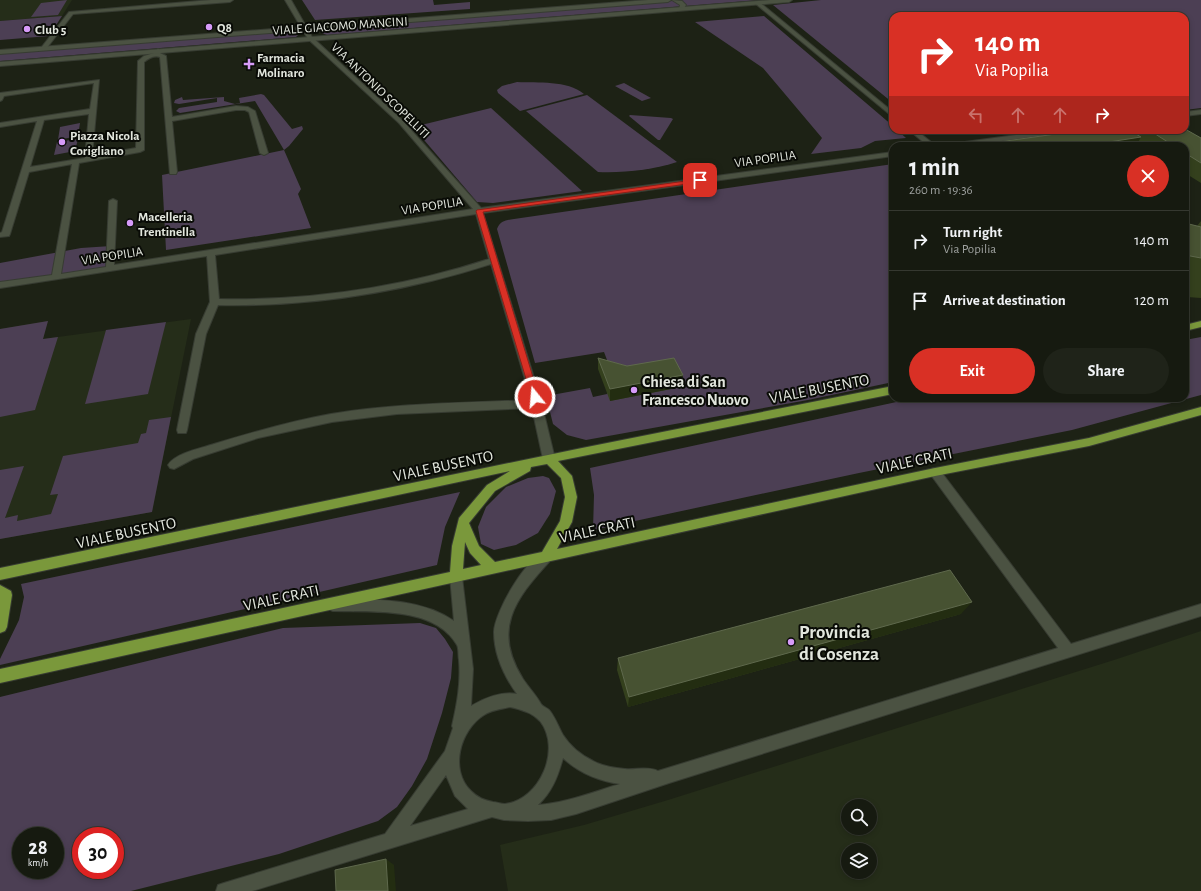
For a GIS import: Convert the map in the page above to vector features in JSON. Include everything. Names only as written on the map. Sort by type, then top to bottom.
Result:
[{"type":"main road","points":[[1189,327],[1201,324]]},
{"type":"main road","name":"VIALE BUSENTO","points":[[0,574],[549,459],[889,391]]},
{"type":"main road","name":"VIALE CRATI","points":[[0,676],[935,472],[1089,442],[1201,411]]},
{"type":"main road","points":[[456,577],[458,546],[463,522],[491,488],[518,472],[549,459],[566,476],[571,497],[566,522],[545,558]]},
{"type":"main road","points":[[463,522],[474,549],[493,569]]},
{"type":"main road","points":[[0,591],[6,595],[0,627]]},
{"type":"street","points":[[44,48],[71,13],[230,0]]},
{"type":"street","name":"VIA ANTONIO SCOPELLITI","points":[[288,0],[310,38],[401,122],[479,211]]},
{"type":"street","name":"VIALE GIACOMO MANCINI","points":[[0,52],[668,0]]},
{"type":"street","points":[[675,0],[683,5],[681,9]]},
{"type":"street","name":"VIALE GIACOMO MANCINI","points":[[0,64],[790,0]]},
{"type":"street","points":[[758,3],[889,112]]},
{"type":"street","points":[[26,170],[140,150],[141,61],[157,52],[163,56],[173,172]]},
{"type":"street","points":[[0,99],[2,95],[97,81],[88,159]]},
{"type":"street","points":[[168,120],[236,108],[246,108],[252,111],[264,153]]},
{"type":"street","points":[[0,125],[93,111]]},
{"type":"street","points":[[1189,114],[1201,112]]},
{"type":"street","points":[[0,235],[6,234],[41,119]]},
{"type":"street","points":[[917,134],[927,142]]},
{"type":"street","points":[[980,142],[1038,134]]},
{"type":"street","name":"VIA POPILIA","points":[[0,285],[479,211],[889,155]]},
{"type":"street","points":[[56,277],[76,161]]},
{"type":"street","points":[[110,269],[113,201]]},
{"type":"street","points":[[479,211],[536,404],[549,459]]},
{"type":"street","points":[[182,430],[201,334],[215,302],[211,253]]},
{"type":"street","points":[[215,302],[240,303],[327,297],[401,286],[465,270],[494,260]]},
{"type":"street","points":[[174,465],[189,456],[258,434],[332,418],[397,410],[536,404]]},
{"type":"street","points":[[935,472],[1068,651]]},
{"type":"street","points":[[545,558],[518,587],[510,599],[504,614],[501,628],[504,658],[511,673],[520,688],[548,721],[562,747],[570,756],[582,764],[597,771],[616,776],[632,778],[669,775]]},
{"type":"street","points":[[391,840],[451,756],[464,711],[467,694],[468,669],[456,577]]},
{"type":"street","points":[[323,605],[398,608],[423,612],[436,616],[449,623],[458,632],[466,647]]},
{"type":"street","points":[[224,891],[488,811],[528,813],[557,811],[1201,610]]},
{"type":"street","points":[[456,738],[465,722],[478,710],[493,703],[510,700],[526,704],[539,712]]},
{"type":"street","points":[[507,812],[523,806],[538,796],[548,782],[555,765],[557,748],[554,732]]},
{"type":"street","points":[[451,756],[453,774],[460,791],[472,804],[488,811]]},
{"type":"shaded area","points":[[0,0],[72,0],[62,16],[0,21]]},
{"type":"shaded area","points":[[67,0],[58,15],[31,17],[41,3]]},
{"type":"shaded area","points":[[302,0],[433,0],[434,5],[470,2],[470,9],[315,20]]},
{"type":"shaded area","points":[[684,0],[760,0],[327,35],[322,33],[322,31],[326,29]]},
{"type":"shaded area","points":[[821,0],[1201,0],[1201,108],[1189,110],[1189,12],[889,12],[889,100],[773,5]]},
{"type":"shaded area","name":"Club 5","points":[[62,16],[49,36],[0,40],[0,21]]},
{"type":"shaded area","points":[[764,16],[889,123],[889,134],[902,134],[906,138],[875,141],[861,148],[811,154],[822,138],[763,68],[695,22]]},
{"type":"shaded area","points":[[297,31],[298,35],[296,37],[0,61],[0,53]]},
{"type":"shaded area","points":[[517,82],[561,84],[569,86],[584,94],[520,111],[498,93],[497,90],[502,86]]},
{"type":"shaded area","points":[[624,83],[651,98],[642,101],[615,86]]},
{"type":"shaded area","points":[[261,94],[264,95],[292,129],[302,126],[303,129],[284,150],[255,101],[180,113],[176,111],[179,108],[217,102],[217,98],[179,104],[174,103],[175,100],[182,97],[183,100],[224,97],[224,101],[235,104],[240,103],[239,98]]},
{"type":"shaded area","points":[[587,95],[677,162],[638,170],[598,172],[526,111]]},
{"type":"shaded area","points":[[491,108],[582,191],[493,203],[477,202],[413,127]]},
{"type":"shaded area","points":[[629,116],[673,119],[660,140],[658,140]]},
{"type":"shaded area","points":[[80,123],[78,136],[58,140],[60,127]]},
{"type":"shaded area","points":[[78,139],[75,151],[54,155],[57,142]]},
{"type":"shaded area","points":[[284,150],[301,189],[298,194],[311,228],[166,250],[162,175]]},
{"type":"shaded area","points":[[889,165],[889,383],[808,400],[586,440],[567,435],[553,424],[546,396],[590,388],[593,397],[607,394],[612,373],[604,352],[535,363],[497,229],[498,226],[506,220]]},
{"type":"shaded area","points":[[111,246],[110,269],[0,285],[0,263],[81,248]]},
{"type":"shaded area","points":[[191,319],[152,512],[0,539],[0,329],[48,321],[43,339]]},
{"type":"shaded area","points":[[48,321],[43,339],[58,337],[35,410],[0,417],[0,329]]},
{"type":"shaded area","points":[[166,322],[148,394],[85,404],[106,330]]},
{"type":"shaded area","points":[[1201,337],[1201,395],[1189,398],[1189,339]]},
{"type":"shaded area","points":[[896,402],[1175,402],[1072,430],[859,473],[593,530],[594,495],[590,468]]},
{"type":"shaded area","points":[[171,417],[152,512],[0,539],[0,470],[24,466],[5,518],[18,515],[17,521],[51,514],[58,494],[50,495],[63,456],[138,443],[141,434],[146,433],[149,420]]},
{"type":"shaded area","points":[[543,476],[549,478],[556,491],[550,514],[538,533],[516,545],[494,550],[481,544],[478,527],[486,507],[506,487],[528,478]]},
{"type":"shaded area","points":[[460,492],[445,527],[437,565],[0,665],[0,659],[19,620],[24,597],[21,584]]},
{"type":"shaded area","points":[[420,623],[436,628],[453,652],[451,678],[442,713],[427,759],[412,786],[397,807],[378,821],[279,854],[131,891],[0,891],[0,697],[283,628]]},
{"type":"shaded area","points":[[1201,631],[1201,891],[508,891],[500,845],[584,825],[1114,660]]},
{"type":"building","points":[[1189,131],[1201,138],[1201,163],[1189,156],[1189,142],[1168,142],[1155,134],[1189,134]]},
{"type":"building","points":[[1056,134],[1136,134],[1141,137],[1109,142],[999,142]]},
{"type":"building","points":[[1189,224],[1201,227],[1201,258],[1189,256]]},
{"type":"building","points":[[598,358],[627,366],[674,358],[683,375],[610,389]]},
{"type":"building","name":"Provincia di Cosenza","points":[[950,570],[972,602],[629,697],[618,658]]},
{"type":"building","points":[[386,859],[388,891],[336,891],[335,870]]},
{"type":"place","name":"Q8","points":[[209,27]]},
{"type":"place","name":"Club 5","points":[[27,29]]},
{"type":"place","name":"Farmacia Molinaro","points":[[249,64]]},
{"type":"place","name":"Piazza Nicola Corigliano","points":[[62,142]]},
{"type":"place","name":"Macelleria Trentinella","points":[[130,223]]},
{"type":"place","name":"Chiesa di San Francesco Nuovo","points":[[634,390]]},
{"type":"place","name":"Provincia di Cosenza","points":[[791,642]]},
{"type":"route","points":[[535,397],[479,211],[700,180]]}]
